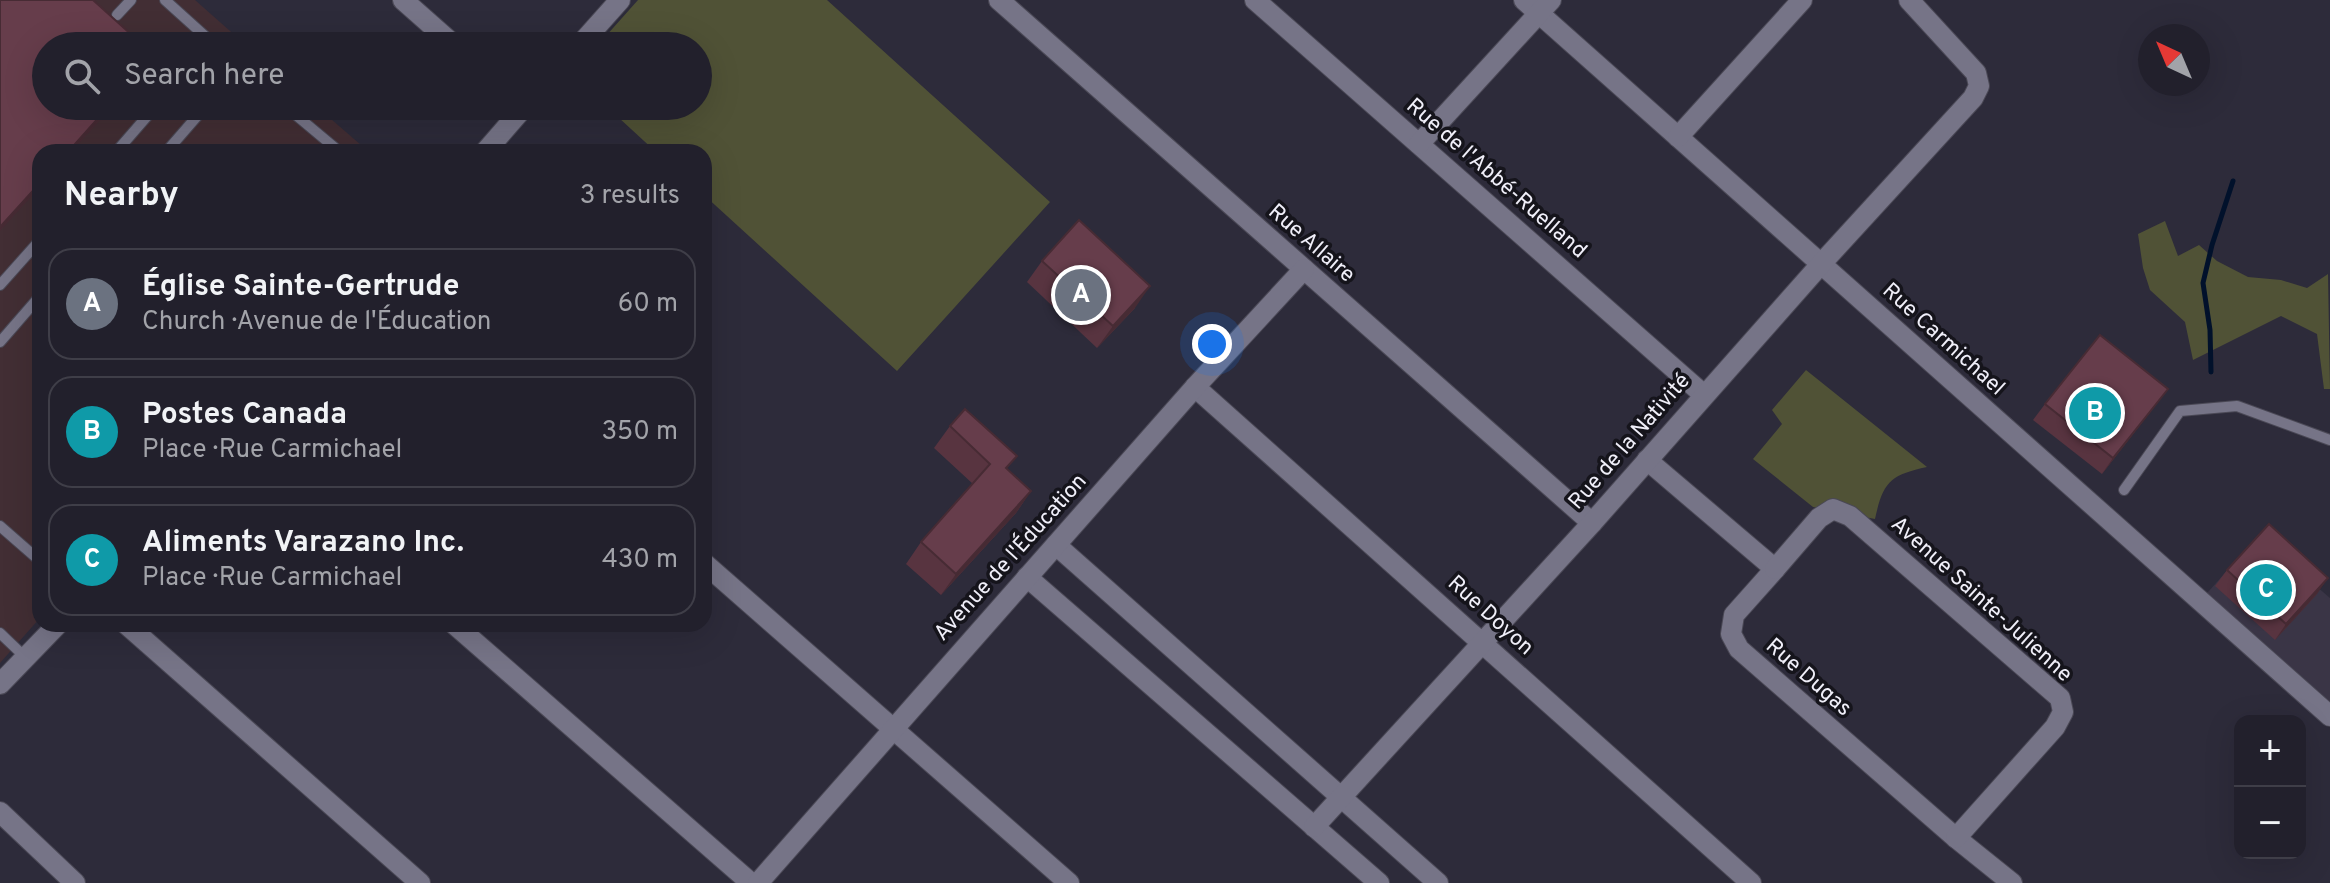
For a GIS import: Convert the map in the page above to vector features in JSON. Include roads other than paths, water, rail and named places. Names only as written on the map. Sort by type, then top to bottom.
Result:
[{"type":"street","points":[[403,0],[439,32]]},
{"type":"street","points":[[591,32],[620,0]]},
{"type":"street","name":"Rue Allaire","points":[[999,0],[1592,523]]},
{"type":"street","name":"Rue de l'Abbé-Ruelland","points":[[1255,0],[1704,395]]},
{"type":"street","points":[[1678,137],[1802,0]]},
{"type":"street","name":"Rue de la Nativité","points":[[1314,827],[1973,98],[1979,86],[1976,73],[1909,0]]},
{"type":"street","points":[[1419,144],[1538,4]]},
{"type":"street","name":"Rue Carmichael","points":[[1538,4],[1678,137],[2330,716]]},
{"type":"street","points":[[492,144],[512,120]]},
{"type":"street","name":"Avenue de l'Éducation","points":[[758,883],[1195,387],[1304,269]]},
{"type":"street","name":"Rue Doyon","points":[[1195,387],[1751,883]]},
{"type":"street","points":[[1647,460],[1775,569]]},
{"type":"street","name":"Avenue Sainte-Julienne","points":[[1775,569],[1819,518],[1833,509],[1850,516],[2060,698],[2063,712],[2055,727],[1956,838]]},
{"type":"street","points":[[1056,545],[1438,883]]},
{"type":"street","name":"Rue Dugas","points":[[1775,569],[1734,615],[1731,634],[1739,649],[2012,883]]},
{"type":"street","points":[[712,570],[1069,883]]},
{"type":"street","points":[[1027,577],[1379,883]]},
{"type":"street","points":[[0,684],[50,632]]},
{"type":"street","points":[[135,632],[420,883]]},
{"type":"street","points":[[463,632],[751,883]]},
{"type":"street","points":[[0,812],[75,883]]},
{"type":"lane","points":[[117,15],[131,0]]},
{"type":"lane","points":[[165,0],[200,32]]},
{"type":"lane","points":[[123,144],[144,120]]},
{"type":"lane","points":[[173,144],[194,120]]},
{"type":"lane","points":[[302,120],[330,144]]},
{"type":"lane","points":[[0,285],[32,249]]},
{"type":"lane","points":[[0,342],[32,305]]},
{"type":"lane","points":[[2124,490],[2180,411],[2237,406],[2330,440]]},
{"type":"lane","points":[[0,526],[32,554]]},
{"type":"lane","points":[[0,633],[25,657]]},
{"type":"waterway","points":[[2211,372],[2210,330],[2203,283],[2233,181]]},
{"type":"place","name":"Église Sainte-Gertrude","points":[[1081,295]]},
{"type":"place","name":"Postes Canada","points":[[2095,413]]},
{"type":"place","name":"Aliments Varazano Inc.","points":[[2266,590]]}]
